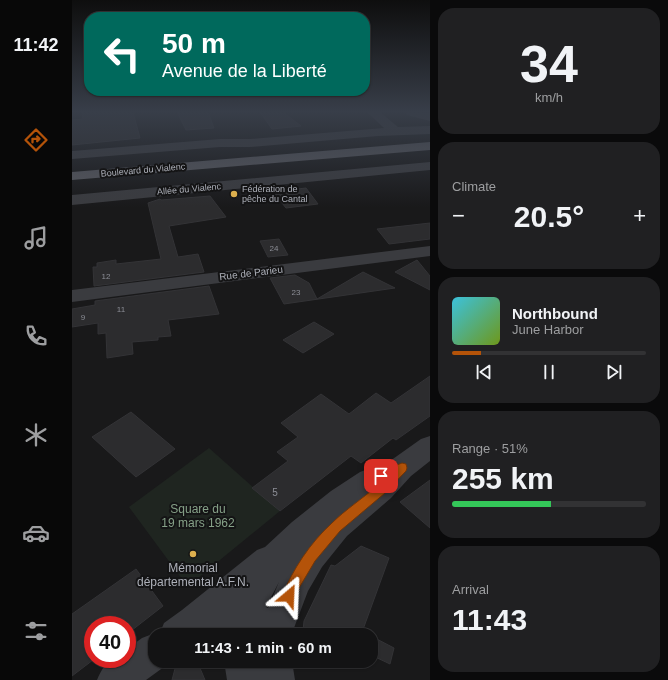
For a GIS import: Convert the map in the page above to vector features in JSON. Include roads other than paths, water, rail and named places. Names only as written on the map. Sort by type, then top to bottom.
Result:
[{"type":"main road","name":"Boulevard du Vialenc","points":[[72,164],[252,148],[321,144]]},
{"type":"main road","name":"Boulevard du Vialenc","points":[[72,176],[430,146]]},
{"type":"street","points":[[72,155],[211,144]]},
{"type":"street","points":[[252,148],[257,144],[261,144]]},
{"type":"street","points":[[341,153],[354,173]]},
{"type":"street","name":"Allée du Vialenc","points":[[72,200],[430,166]]},
{"type":"street","name":"Rue de Parieu","points":[[72,296],[430,251]]},
{"type":"street","points":[[279,628],[294,584],[311,557],[336,527],[381,490],[402,468],[430,446]]},
{"type":"street","points":[[185,628],[341,500],[370,480],[402,468]]},
{"type":"street","points":[[185,628],[227,615],[243,626],[254,593],[275,558],[303,532]]},
{"type":"street","points":[[116,680],[148,656]]},
{"type":"street","points":[[243,668],[246,680]]},
{"type":"street","points":[[276,668],[276,680]]},
{"type":"place","name":"Fédération de pêche du Cantal","points":[[234,194]]},
{"type":"place","name":"Mémorial départemental A.F.N.","points":[[193,554]]},
{"type":"park label","name":"Square du 19 mars 1962","points":[[198,516]]}]
